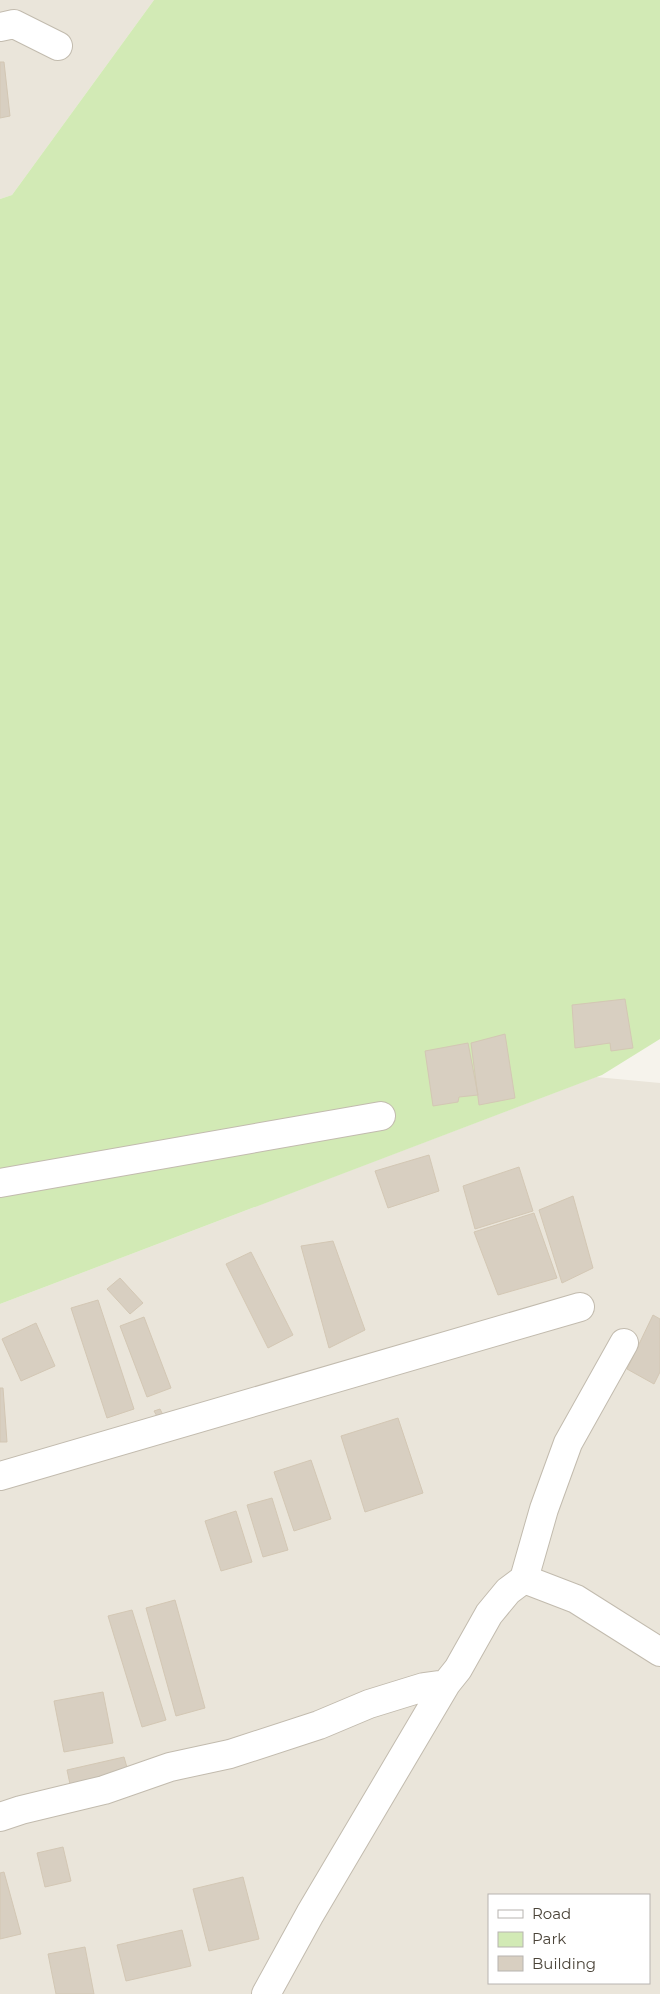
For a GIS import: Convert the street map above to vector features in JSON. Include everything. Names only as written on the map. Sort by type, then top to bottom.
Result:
[{"type":"street","points":[[0,27],[14,24],[58,46]]},
{"type":"street","points":[[0,1184],[381,1116]]},
{"type":"street","points":[[0,1476],[580,1307]]},
{"type":"street","points":[[266,1994],[310,1914],[446,1684],[458,1669],[489,1614],[508,1591],[524,1579],[544,1510],[568,1443],[624,1343]]},
{"type":"street","points":[[524,1579],[576,1599],[660,1652]]},
{"type":"street","points":[[0,1817],[104,1790],[170,1767],[230,1754],[319,1725],[369,1704],[424,1687],[446,1684]]},
{"type":"shaded area","points":[[0,0],[154,0],[12,195],[0,199]]},
{"type":"shaded area","points":[[596,1077],[660,1083],[660,1994],[0,1994],[0,1304]]},
{"type":"green space","points":[[154,0],[660,0],[660,1039],[602,1075],[0,1304],[0,199],[12,195]]},
{"type":"building","points":[[0,62],[4,62],[10,116],[0,118]]},
{"type":"building","points":[[625,999],[633,1048],[611,1051],[610,1043],[575,1048],[572,1005]]},
{"type":"building","points":[[505,1034],[515,1098],[479,1105],[471,1043]]},
{"type":"building","points":[[468,1043],[478,1095],[459,1097],[458,1102],[433,1106],[425,1051]]},
{"type":"building","points":[[429,1155],[439,1191],[388,1208],[375,1171]]},
{"type":"building","points":[[519,1167],[533,1211],[475,1229],[463,1186]]},
{"type":"building","points":[[573,1196],[593,1268],[562,1283],[539,1210]]},
{"type":"building","points":[[534,1213],[557,1278],[498,1295],[474,1232]]},
{"type":"building","points":[[333,1241],[365,1330],[329,1348],[301,1246]]},
{"type":"building","points":[[251,1252],[293,1335],[268,1348],[226,1264]]},
{"type":"building","points":[[120,1278],[143,1303],[130,1314],[107,1289]]},
{"type":"building","points":[[98,1300],[134,1409],[107,1418],[71,1308]]},
{"type":"building","points":[[653,1315],[660,1319],[660,1372],[654,1384],[627,1369]]},
{"type":"building","points":[[144,1317],[171,1388],[147,1397],[120,1326]]},
{"type":"building","points":[[36,1323],[55,1366],[21,1381],[2,1339]]},
{"type":"building","points":[[0,1388],[3,1388],[7,1442],[0,1442]]},
{"type":"building","points":[[160,1409],[167,1423],[162,1425],[154,1411]]},
{"type":"building","points":[[398,1418],[423,1493],[365,1512],[341,1436]]},
{"type":"building","points":[[311,1460],[331,1519],[294,1531],[274,1472]]},
{"type":"building","points":[[272,1498],[288,1550],[263,1557],[247,1505]]},
{"type":"building","points":[[236,1511],[252,1562],[221,1571],[205,1521]]},
{"type":"building","points":[[175,1600],[205,1708],[176,1716],[146,1608]]},
{"type":"building","points":[[132,1610],[166,1720],[142,1727],[108,1616]]},
{"type":"building","points":[[103,1692],[113,1743],[64,1752],[54,1701]]},
{"type":"building","points":[[124,1757],[128,1771],[70,1784],[67,1770]]},
{"type":"building","points":[[63,1847],[71,1881],[45,1887],[37,1853]]},
{"type":"building","points":[[4,1872],[21,1934],[0,1939],[0,1873]]},
{"type":"building","points":[[243,1877],[259,1939],[209,1951],[193,1889]]},
{"type":"building","points":[[182,1930],[191,1966],[126,1981],[117,1945]]},
{"type":"building","points":[[85,1947],[94,1994],[56,1994],[48,1954]]}]
